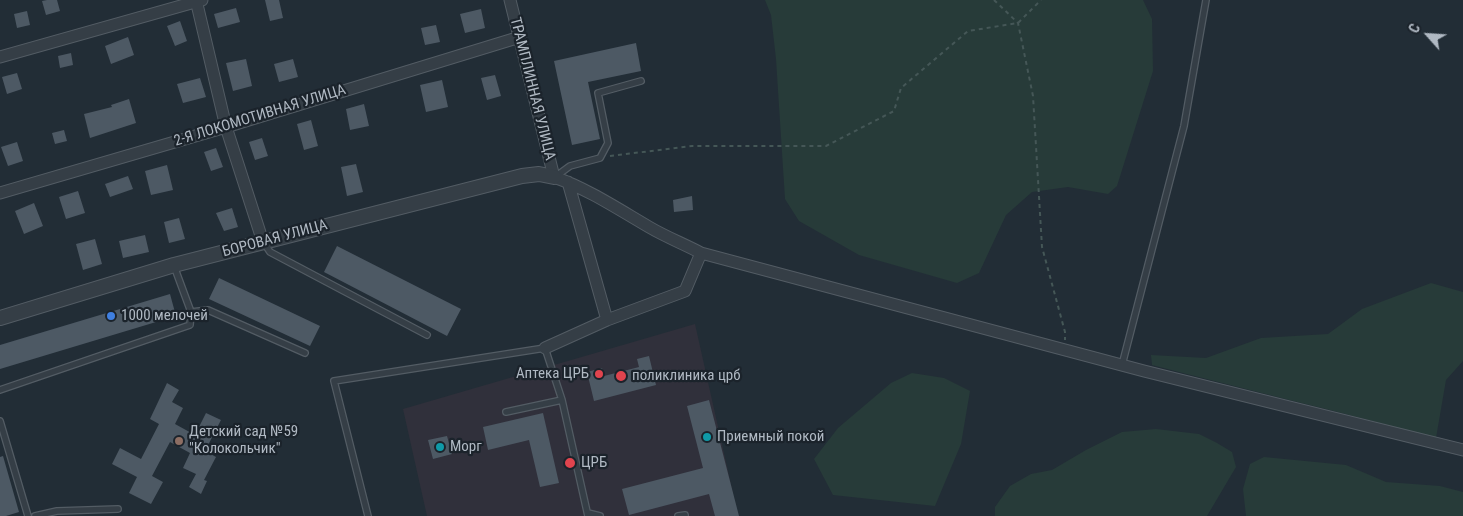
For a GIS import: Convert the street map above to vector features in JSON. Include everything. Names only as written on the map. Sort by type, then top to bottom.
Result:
[{"type":"street","points":[[0,56],[198,0],[226,127],[263,242]]},
{"type":"street","name":"ТРАМПЛИННАЯ УЛИЦА","points":[[510,0],[554,177]]},
{"type":"street","name":"2-Я ЛОКОМОТИВНАЯ УЛИЦА","points":[[0,193],[226,127],[520,37]]},
{"type":"street","name":"БОРОВАЯ УЛИЦА","points":[[0,318],[174,265],[522,176],[539,174],[554,177]]},
{"type":"street","points":[[554,177],[568,182],[702,253],[1064,350],[1463,450]]},
{"type":"street","points":[[568,182],[607,320]]},
{"type":"street","points":[[545,348],[607,320],[685,291],[702,253]]},
{"type":"lane","points":[[1122,365],[1184,126],[1206,0]]},
{"type":"lane","points":[[554,177],[570,166],[600,158],[608,143],[598,93],[641,81]]},
{"type":"lane","points":[[263,242],[270,252],[427,335]]},
{"type":"lane","points":[[0,390],[190,325],[191,312],[174,265]]},
{"type":"lane","points":[[191,312],[208,310],[305,353]]},
{"type":"lane","points":[[368,516],[334,381],[545,348],[562,400],[588,515],[600,516]]},
{"type":"lane","points":[[506,412],[562,400]]},
{"type":"lane","points":[[0,421],[28,516]]},
{"type":"lane","points":[[35,516],[57,511],[118,508]]},
{"type":"path","points":[[994,0],[1018,23],[1034,96],[1042,247],[1065,332],[1064,350]]},
{"type":"path","points":[[600,158],[692,146],[826,146],[894,111],[901,88],[968,32],[1018,23],[1041,0]]},
{"type":"shaded area","name":"ЦРБ","points":[[695,324],[738,516],[427,516],[403,409]]},
{"type":"green space","points":[[765,0],[1143,0],[1152,19],[1153,71],[1117,186],[1108,194],[1068,187],[1032,192],[1006,215],[979,273],[957,283],[859,255],[799,221],[785,199],[776,59],[771,15]]},
{"type":"green space","points":[[1431,283],[1463,292],[1463,361],[1446,380],[1436,438],[1152,365],[1151,355],[1206,358],[1261,338],[1328,334],[1362,309]]},
{"type":"green space","points":[[912,373],[944,378],[970,391],[961,444],[935,506],[833,495],[814,459],[838,428],[891,383]]},
{"type":"green space","points":[[1156,429],[1199,434],[1232,452],[1236,467],[1207,516],[995,516],[995,507],[1010,486],[1031,474],[1052,470],[1122,432]]},
{"type":"green space","points":[[1264,457],[1346,465],[1386,482],[1440,486],[1463,492],[1463,516],[1246,516],[1243,489],[1250,464]]},
{"type":"building","points":[[57,0],[60,11],[46,15],[42,1]]},
{"type":"building","points":[[265,0],[279,0],[283,18],[270,21]]},
{"type":"building","points":[[236,8],[240,22],[218,28],[214,14]]},
{"type":"building","points":[[481,9],[485,28],[465,33],[460,14]]},
{"type":"building","points":[[27,11],[30,25],[17,28],[14,14]]},
{"type":"building","points":[[180,21],[187,41],[175,46],[167,26]]},
{"type":"building","points":[[436,25],[440,42],[425,45],[421,28]]},
{"type":"building","points":[[128,37],[134,55],[111,64],[105,46]]},
{"type":"building","points":[[636,43],[641,71],[588,82],[600,139],[572,145],[554,61]]},
{"type":"building","points":[[71,53],[73,65],[60,68],[58,56]]},
{"type":"building","points":[[246,59],[252,86],[233,91],[226,63]]},
{"type":"building","points":[[293,59],[298,77],[279,82],[274,64]]},
{"type":"building","points":[[17,73],[22,89],[7,94],[2,77]]},
{"type":"building","points":[[495,75],[501,96],[487,100],[481,78]]},
{"type":"building","points":[[200,78],[206,97],[183,103],[177,84]]},
{"type":"building","points":[[442,80],[448,107],[426,112],[420,85]]},
{"type":"building","points":[[129,99],[136,123],[90,138],[84,114],[112,107],[111,105]]},
{"type":"building","points":[[364,104],[369,126],[350,130],[346,109]]},
{"type":"building","points":[[311,120],[318,146],[304,150],[297,124]]},
{"type":"building","points":[[64,130],[67,141],[55,144],[52,133]]},
{"type":"building","points":[[262,138],[268,156],[255,160],[249,142]]},
{"type":"building","points":[[17,142],[23,161],[8,166],[1,147]]},
{"type":"building","points":[[216,148],[223,167],[211,171],[204,152]]},
{"type":"building","points":[[356,164],[363,192],[347,196],[341,167]]},
{"type":"building","points":[[167,165],[173,190],[151,195],[145,171]]},
{"type":"building","points":[[128,176],[133,189],[110,197],[105,184]]},
{"type":"building","points":[[78,191],[85,213],[66,219],[59,197]]},
{"type":"building","points":[[692,196],[693,210],[674,212],[673,200]]},
{"type":"building","points":[[34,203],[43,226],[24,234],[15,211]]},
{"type":"building","points":[[232,208],[238,227],[224,231],[216,213]]},
{"type":"building","points":[[179,218],[185,239],[169,243],[164,222]]},
{"type":"building","points":[[145,235],[149,252],[123,258],[119,241]]},
{"type":"building","points":[[95,239],[102,264],[83,270],[76,244]]},
{"type":"building","points":[[337,246],[461,309],[447,336],[324,272]]},
{"type":"building","points":[[219,278],[320,326],[310,346],[209,299]]},
{"type":"building","points":[[170,294],[176,316],[0,369],[0,345]]},
{"type":"building","name":"поликлиника црб","points":[[649,356],[656,385],[594,401],[587,372],[602,368],[604,376],[639,367],[637,359]]},
{"type":"building","points":[[167,383],[179,390],[172,402],[183,408],[175,424],[195,435],[206,413],[221,420],[205,451],[216,457],[204,480],[207,481],[201,494],[189,487],[196,474],[183,468],[190,453],[170,442],[152,476],[163,482],[151,504],[129,493],[137,477],[112,464],[120,448],[141,459],[159,424],[150,419]]},
{"type":"building","name":"Приемный покой","points":[[709,400],[739,516],[715,516],[709,494],[629,515],[622,489],[703,468],[687,406]]},
{"type":"building","points":[[543,413],[559,483],[540,487],[529,440],[488,450],[483,427]]},
{"type":"building","name":"Морг","points":[[447,436],[452,454],[433,459],[428,440]]},
{"type":"building","points":[[3,456],[19,512],[0,516],[0,457]]},
{"type":"place","name":"1000 мелочей","points":[[111,316]]},
{"type":"place","name":"Аптека ЦРБ","points":[[599,374]]},
{"type":"place","name":"поликлиника црб","points":[[621,376]]},
{"type":"place","name":"Приемный покой","points":[[707,437]]},
{"type":"place","name":"Детский сад №59 \"Колокольчик\"","points":[[179,441]]},
{"type":"place","name":"Морг","points":[[440,447]]},
{"type":"place","name":"ЦРБ","points":[[570,463]]}]
